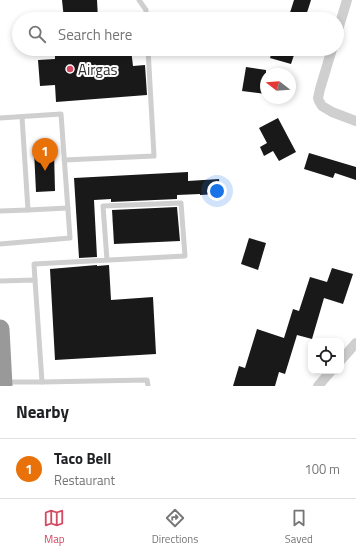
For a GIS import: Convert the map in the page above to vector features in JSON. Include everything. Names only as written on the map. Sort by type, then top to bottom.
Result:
[{"type":"highway","points":[[0,329],[3,384]]},
{"type":"street","points":[[343,12],[347,0]]},
{"type":"street","points":[[330,56],[318,98],[322,106],[332,112],[356,121]]},
{"type":"street","points":[[344,357],[356,343]]},
{"type":"street","points":[[318,386],[328,374]]},
{"type":"lane","points":[[139,0],[146,12]]},
{"type":"lane","points":[[64,160],[154,156],[148,56]]},
{"type":"lane","points":[[0,118],[61,114],[70,238],[0,244]]},
{"type":"lane","points":[[22,117],[28,210]]},
{"type":"lane","points":[[42,382],[34,264],[185,256],[181,203],[104,206],[106,260]]},
{"type":"lane","points":[[0,212],[68,208]]},
{"type":"lane","points":[[0,281],[36,280]]},
{"type":"lane","points":[[3,384],[147,380],[148,386]]},
{"type":"building","points":[[62,0],[97,0],[98,12],[63,12]]},
{"type":"building","points":[[294,0],[311,0],[307,12],[290,12]]},
{"type":"building","points":[[55,56],[132,56],[133,66],[145,65],[147,95],[56,102],[55,85],[40,86],[38,60],[55,59]]},
{"type":"building","points":[[271,56],[294,56],[291,64],[270,58]]},
{"type":"building","points":[[246,67],[260,69],[260,93],[242,91]]},
{"type":"building","points":[[278,118],[296,152],[279,161],[273,151],[264,156],[260,147],[267,143],[259,128]]},
{"type":"building","points":[[54,150],[55,191],[36,192],[34,151]]},
{"type":"building","points":[[309,153],[356,167],[356,180],[335,173],[333,178],[304,169]]},
{"type":"building","points":[[188,172],[188,181],[219,179],[220,194],[177,195],[177,199],[111,202],[111,199],[94,200],[97,257],[79,258],[74,178]]},
{"type":"building","points":[[177,207],[180,241],[114,244],[112,210]]},
{"type":"building","points":[[249,238],[266,243],[258,270],[241,264]]},
{"type":"building","points":[[109,265],[111,300],[153,297],[156,354],[55,360],[50,269]]},
{"type":"building","points":[[332,268],[353,274],[343,304],[324,298],[312,338],[297,335],[285,374],[279,372],[275,386],[233,386],[239,366],[245,368],[257,329],[284,338],[293,309],[299,311],[310,277],[327,282]]},
{"type":"place","name":"Airgas","points":[[70,69]]},
{"type":"place","name":"Taco Bell","points":[[45,171]]}]
